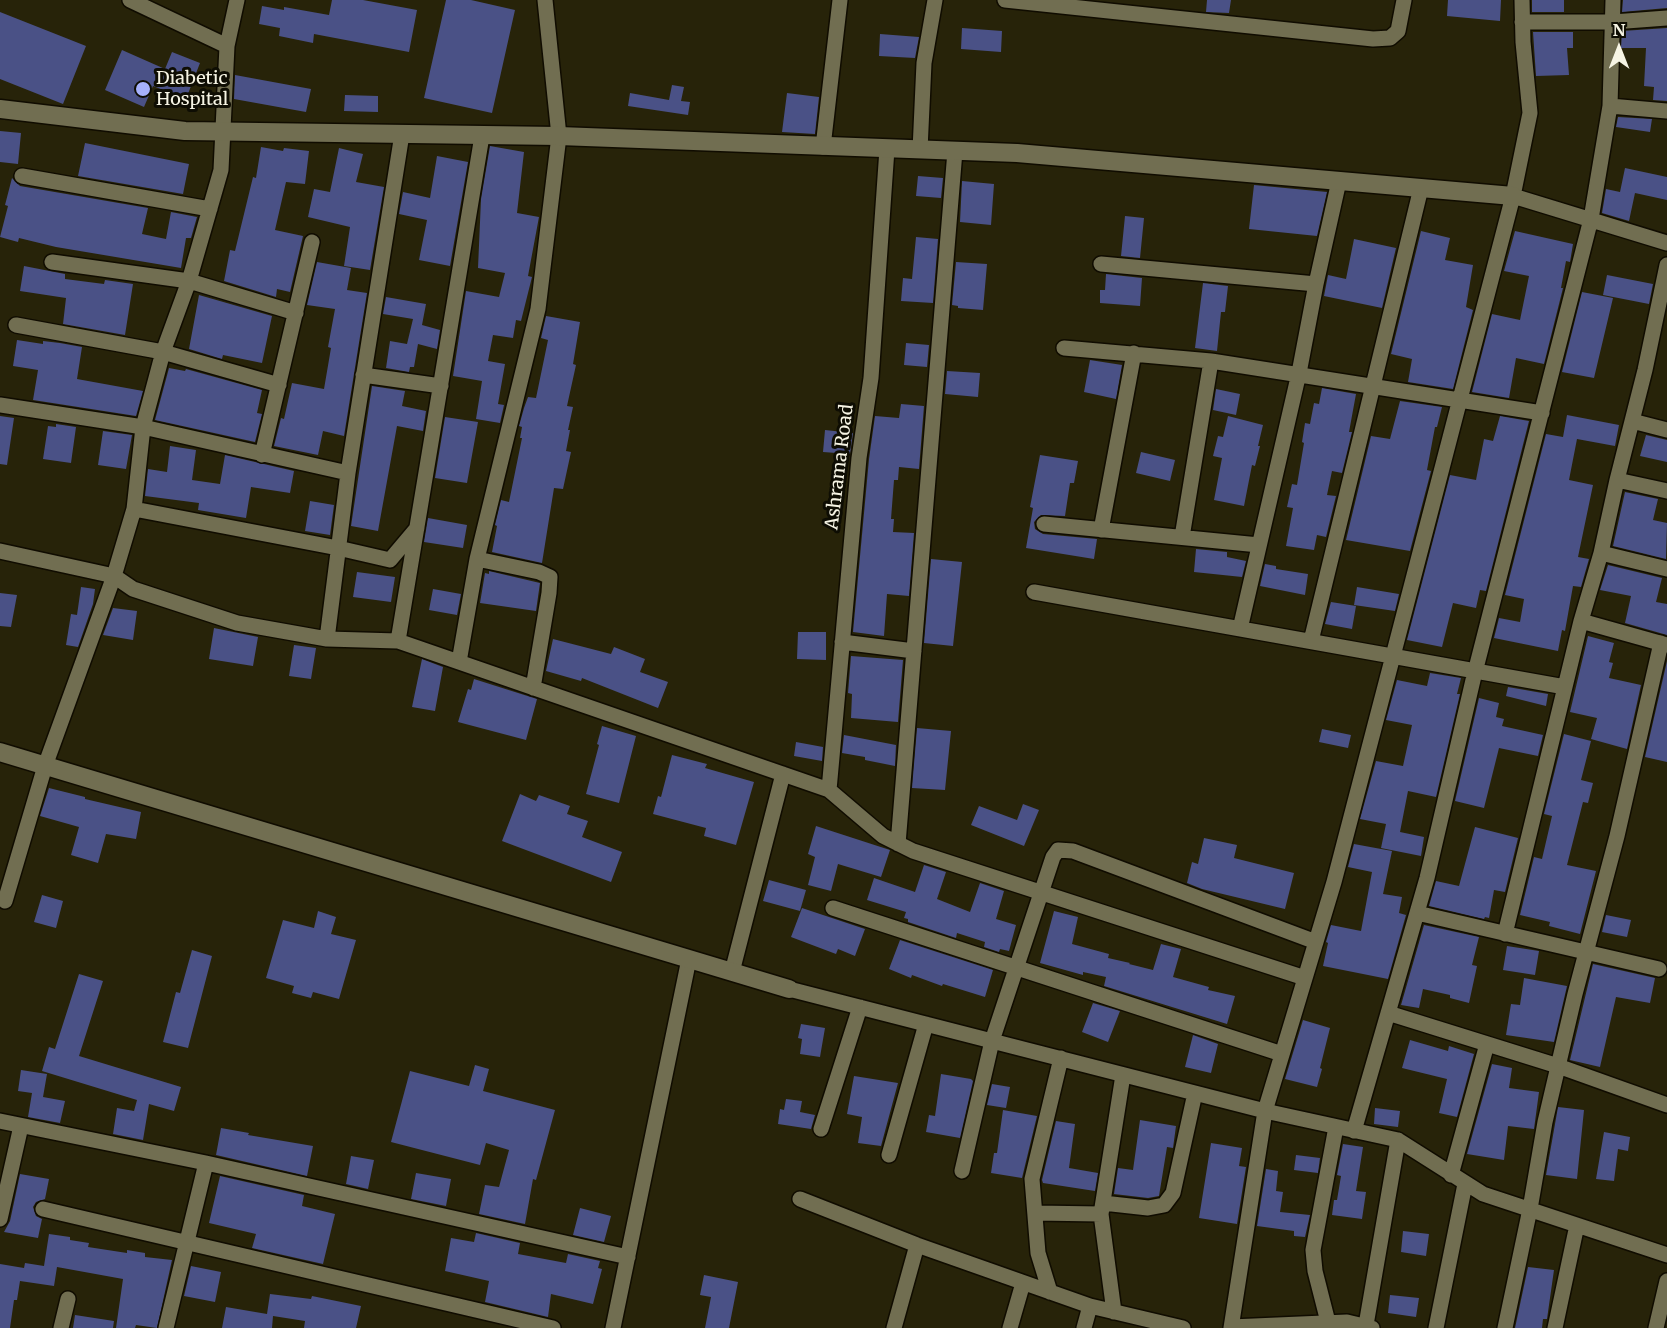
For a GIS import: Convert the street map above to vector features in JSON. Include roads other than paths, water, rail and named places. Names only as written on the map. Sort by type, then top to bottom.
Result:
[{"type":"street","points":[[130,0],[227,46]]},
{"type":"street","points":[[5,901],[45,766],[114,576],[134,509],[143,427],[163,352],[189,281],[221,170],[227,46],[237,0]]},
{"type":"street","points":[[459,662],[477,559],[538,309],[559,136],[545,0]]},
{"type":"street","points":[[823,147],[840,0]]},
{"type":"street","points":[[920,150],[924,63],[935,0]]},
{"type":"street","points":[[1005,0],[1134,6],[1373,39],[1390,38],[1398,30],[1404,0]]},
{"type":"street","points":[[1398,1140],[1369,1327],[1347,1322],[1328,1322],[1231,1328],[1265,1111],[1316,942],[1394,656],[1513,196],[1530,114],[1522,0]]},
{"type":"street","points":[[1354,1131],[1427,878],[1476,670],[1592,219],[1610,106],[1613,0]]},
{"type":"street","points":[[1522,22],[1613,22],[1667,18]]},
{"type":"street","points":[[1610,106],[1667,111]]},
{"type":"street","points":[[0,109],[185,131],[559,136],[1017,153],[1513,196],[1667,243]]},
{"type":"street","points":[[327,639],[348,473],[402,134]]},
{"type":"street","points":[[398,641],[482,136]]},
{"type":"street","name":"Ashrama Road","points":[[829,790],[859,458],[871,378],[886,149]]},
{"type":"street","points":[[898,844],[954,151]]},
{"type":"street","points":[[22,176],[210,209]]},
{"type":"street","points":[[1240,629],[1299,373],[1339,181]]},
{"type":"street","points":[[1311,641],[1421,188]]},
{"type":"street","points":[[262,455],[312,242]]},
{"type":"street","points":[[52,262],[189,281],[296,313]]},
{"type":"street","points":[[1101,264],[1316,284]]},
{"type":"street","points":[[1505,934],[1581,621],[1601,553],[1617,480],[1663,309],[1667,265]]},
{"type":"street","points":[[16,325],[163,352],[279,385]]},
{"type":"street","points":[[1064,348],[1211,361],[1299,373],[1542,413]]},
{"type":"street","points":[[1101,530],[1134,353]]},
{"type":"street","points":[[1182,537],[1211,361]]},
{"type":"street","points":[[363,375],[441,386]]},
{"type":"street","points":[[0,405],[143,427],[348,473]]},
{"type":"street","points":[[1632,421],[1667,430]]},
{"type":"street","points":[[1617,480],[1667,491]]},
{"type":"street","points":[[134,509],[390,560],[417,528]]},
{"type":"street","points":[[1044,524],[1259,545]]},
{"type":"street","points":[[0,551],[114,576],[133,589],[237,623],[327,639],[398,641],[829,790],[883,836],[913,851],[1305,978]]},
{"type":"street","points":[[1601,553],[1667,569]]},
{"type":"street","points":[[477,559],[539,572],[550,577],[533,688]]},
{"type":"street","points":[[1034,592],[1565,687]]},
{"type":"street","points":[[1505,1328],[1558,1066],[1664,644],[1581,621]]},
{"type":"street","points":[[842,642],[914,651]]},
{"type":"street","points":[[0,752],[789,989],[1265,1111],[1398,1140],[1483,1194],[1667,1255]]},
{"type":"street","points":[[732,972],[783,774]]},
{"type":"street","points":[[962,1171],[992,1041],[1053,857],[1058,850],[1073,851],[1316,942]]},
{"type":"street","points":[[832,908],[1282,1054]]},
{"type":"street","points":[[1417,913],[1659,969]]},
{"type":"street","points":[[612,1328],[689,959]]},
{"type":"street","points":[[821,1129],[860,1007]]},
{"type":"street","points":[[1388,1013],[1558,1066],[1667,1105]]},
{"type":"street","points":[[889,1155],[926,1024]]},
{"type":"street","points":[[1451,1175],[1487,1044]]},
{"type":"street","points":[[1050,1292],[1038,1253],[1032,1179],[1060,1058]]},
{"type":"street","points":[[1114,1312],[1102,1209],[1123,1074]]},
{"type":"street","points":[[1035,1213],[1149,1208],[1164,1205],[1173,1193],[1195,1093]]},
{"type":"street","points":[[0,1121],[206,1163],[628,1257]]},
{"type":"street","points":[[0,1219],[21,1126]]},
{"type":"street","points":[[1328,1322],[1313,1250],[1336,1127]]},
{"type":"street","points":[[166,1328],[206,1163]]},
{"type":"street","points":[[1436,1328],[1465,1184]]},
{"type":"street","points":[[800,1199],[917,1245],[1090,1306],[1183,1328]]},
{"type":"street","points":[[43,1209],[553,1328]]},
{"type":"street","points":[[1555,1328],[1577,1225]]},
{"type":"street","points":[[894,1328],[917,1245]]},
{"type":"street","points":[[1656,1328],[1667,1281]]},
{"type":"street","points":[[1010,1328],[1023,1283]]},
{"type":"street","points":[[61,1328],[68,1299]]},
{"type":"street","points":[[1084,1328],[1090,1306]]},
{"type":"place","name":"Diabetic Hospital","points":[[143,89]]}]
